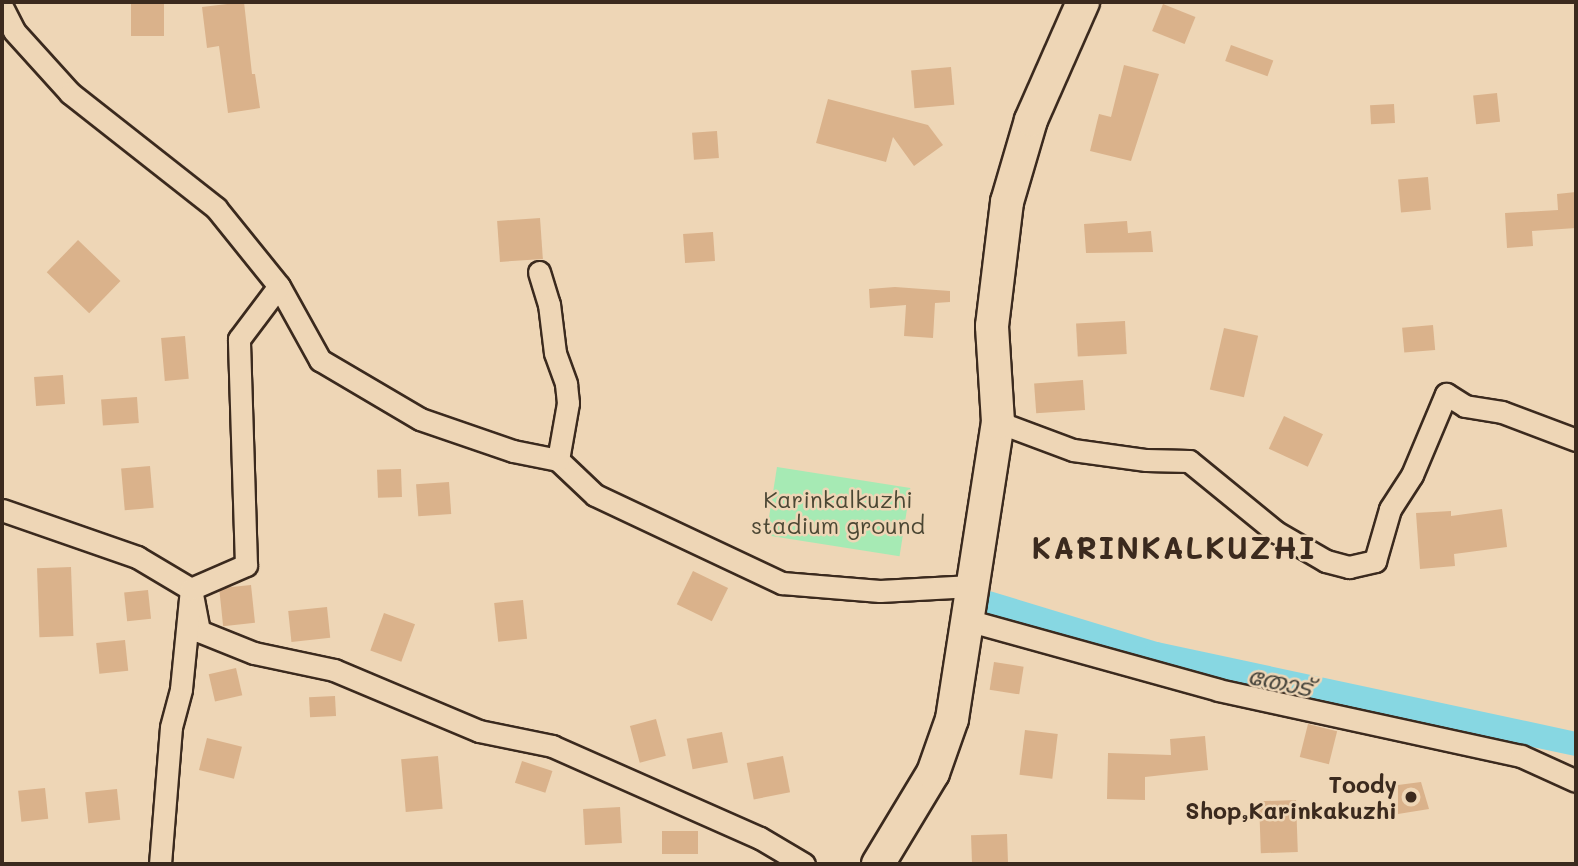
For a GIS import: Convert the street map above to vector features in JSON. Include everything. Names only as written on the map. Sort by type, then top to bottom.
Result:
[{"type":"main road","points":[[878,864],[933,773],[953,719],[970,621],[972,586],[998,422],[992,327],[1007,202],[1031,120],[1083,2]]},
{"type":"street","points":[[2,7],[14,31],[70,93],[216,208],[279,286],[320,360],[420,419],[513,451],[558,460],[595,495],[782,583],[880,592],[972,586]]},
{"type":"street","points":[[539,272],[549,304],[555,353],[566,384],[568,403],[558,460]]},
{"type":"street","points":[[191,589],[246,565],[239,340],[279,286]]},
{"type":"street","points":[[998,422],[1073,450],[1146,460],[1189,461],[1276,532],[1326,561],[1349,567],[1375,561],[1390,509],[1412,475],[1446,394],[1465,406],[1502,412],[1576,440]]},
{"type":"street","points":[[2,510],[137,557],[191,589],[199,631],[254,653],[334,670],[479,731],[552,746],[760,838],[804,864]]},
{"type":"street","points":[[160,864],[170,741],[181,689],[191,589]]},
{"type":"street","points":[[970,621],[1218,690],[1521,756],[1576,782]]},
{"type":"green space","name":"Karinkalkuzhi stadium ground","points":[[777,467],[910,488],[900,556],[766,535]]},
{"type":"building","points":[[131,2],[164,2],[164,36],[131,36]]},
{"type":"building","points":[[244,2],[252,74],[255,74],[260,108],[228,113],[219,46],[207,48],[202,7]]},
{"type":"building","points":[[1163,4],[1195,17],[1185,44],[1152,31]]},
{"type":"building","points":[[1231,45],[1273,60],[1267,76],[1225,61]]},
{"type":"building","points":[[1124,65],[1159,74],[1131,161],[1090,151],[1099,114],[1111,117]]},
{"type":"building","points":[[951,67],[954,105],[914,108],[911,70]]},
{"type":"building","points":[[1497,93],[1500,122],[1476,124],[1473,96]]},
{"type":"building","points":[[828,99],[928,125],[943,145],[914,166],[893,137],[886,162],[816,143]]},
{"type":"building","points":[[1394,104],[1395,123],[1371,124],[1370,105]]},
{"type":"building","points":[[717,131],[719,158],[694,160],[692,133]]},
{"type":"building","points":[[1428,177],[1431,210],[1401,212],[1398,180]]},
{"type":"building","points":[[1576,192],[1576,228],[1532,231],[1533,246],[1507,248],[1505,213],[1558,210],[1557,194]]},
{"type":"building","points":[[540,218],[543,259],[500,262],[497,221]]},
{"type":"building","points":[[1127,221],[1128,233],[1151,231],[1153,252],[1086,253],[1084,224]]},
{"type":"building","points":[[713,232],[715,261],[685,263],[683,234]]},
{"type":"building","points":[[78,240],[120,281],[89,313],[47,272]]},
{"type":"building","points":[[895,287],[950,291],[950,302],[935,303],[933,338],[904,336],[906,305],[870,308],[869,289]]},
{"type":"building","points":[[1125,321],[1127,354],[1078,357],[1076,324]]},
{"type":"building","points":[[1433,325],[1435,350],[1404,353],[1402,328]]},
{"type":"building","points":[[1224,328],[1258,336],[1244,397],[1210,389]]},
{"type":"building","points":[[185,336],[189,379],[165,381],[161,338]]},
{"type":"building","points":[[63,375],[65,404],[36,406],[34,377]]},
{"type":"building","points":[[1083,380],[1085,410],[1036,413],[1034,383]]},
{"type":"building","points":[[137,397],[139,423],[103,425],[101,400]]},
{"type":"building","points":[[1284,416],[1323,434],[1308,467],[1269,449]]},
{"type":"building","points":[[150,466],[154,508],[125,510],[121,469]]},
{"type":"building","points":[[401,469],[402,497],[378,498],[377,470]]},
{"type":"building","points":[[449,482],[451,514],[418,516],[416,484]]},
{"type":"building","points":[[1502,509],[1507,547],[1454,554],[1455,566],[1420,569],[1416,513],[1451,511],[1451,516]]},
{"type":"building","points":[[71,567],[73,636],[39,637],[37,568]]},
{"type":"building","points":[[693,571],[728,588],[712,621],[677,604]]},
{"type":"building","points":[[251,585],[255,623],[223,626],[219,588]]},
{"type":"building","points":[[148,590],[151,619],[127,621],[124,593]]},
{"type":"building","points":[[523,600],[527,639],[498,642],[494,603]]},
{"type":"building","points":[[327,607],[330,638],[291,642],[288,611]]},
{"type":"building","points":[[384,613],[415,624],[401,662],[370,651]]},
{"type":"building","points":[[125,640],[128,671],[99,674],[96,643]]},
{"type":"building","points":[[994,662],[1024,667],[1019,694],[990,690]]},
{"type":"building","points":[[236,668],[242,695],[215,702],[209,674]]},
{"type":"building","points":[[335,696],[336,716],[310,717],[309,697]]},
{"type":"building","points":[[656,719],[666,756],[640,763],[630,726]]},
{"type":"building","points":[[1308,724],[1337,731],[1329,764],[1300,757]]},
{"type":"building","points":[[1025,730],[1058,734],[1052,779],[1020,775]]},
{"type":"building","points":[[722,732],[728,762],[693,769],[687,739]]},
{"type":"building","points":[[1205,736],[1208,770],[1145,777],[1145,800],[1107,799],[1108,753],[1171,755],[1170,739]]},
{"type":"building","points":[[207,738],[242,747],[234,779],[199,770]]},
{"type":"building","points":[[438,756],[443,809],[406,812],[401,759]]},
{"type":"building","points":[[783,756],[790,792],[754,799],[747,763]]},
{"type":"building","points":[[522,761],[552,771],[545,793],[515,783]]},
{"type":"building","name":"Toody Shop,Karinkakuzhi","points":[[1421,782],[1429,809],[1398,814],[1398,785]]},
{"type":"building","points":[[45,788],[48,819],[21,822],[18,791]]},
{"type":"building","points":[[117,789],[120,820],[88,823],[85,792]]},
{"type":"building","points":[[1296,800],[1298,852],[1261,853],[1259,801]]},
{"type":"building","points":[[620,807],[622,843],[585,845],[583,809]]},
{"type":"building","points":[[662,831],[698,831],[698,854],[662,854]]},
{"type":"building","points":[[1007,834],[1008,864],[972,864],[971,835]]},
{"type":"waterway","name":"തോട്","points":[[988,603],[1156,654],[1576,744]]},
{"type":"place","name":"Toody Shop,Karinkakuzhi","points":[[1411,797]]},
{"type":"district","name":"KARINKALKUZHI","points":[[1174,547]]}]
